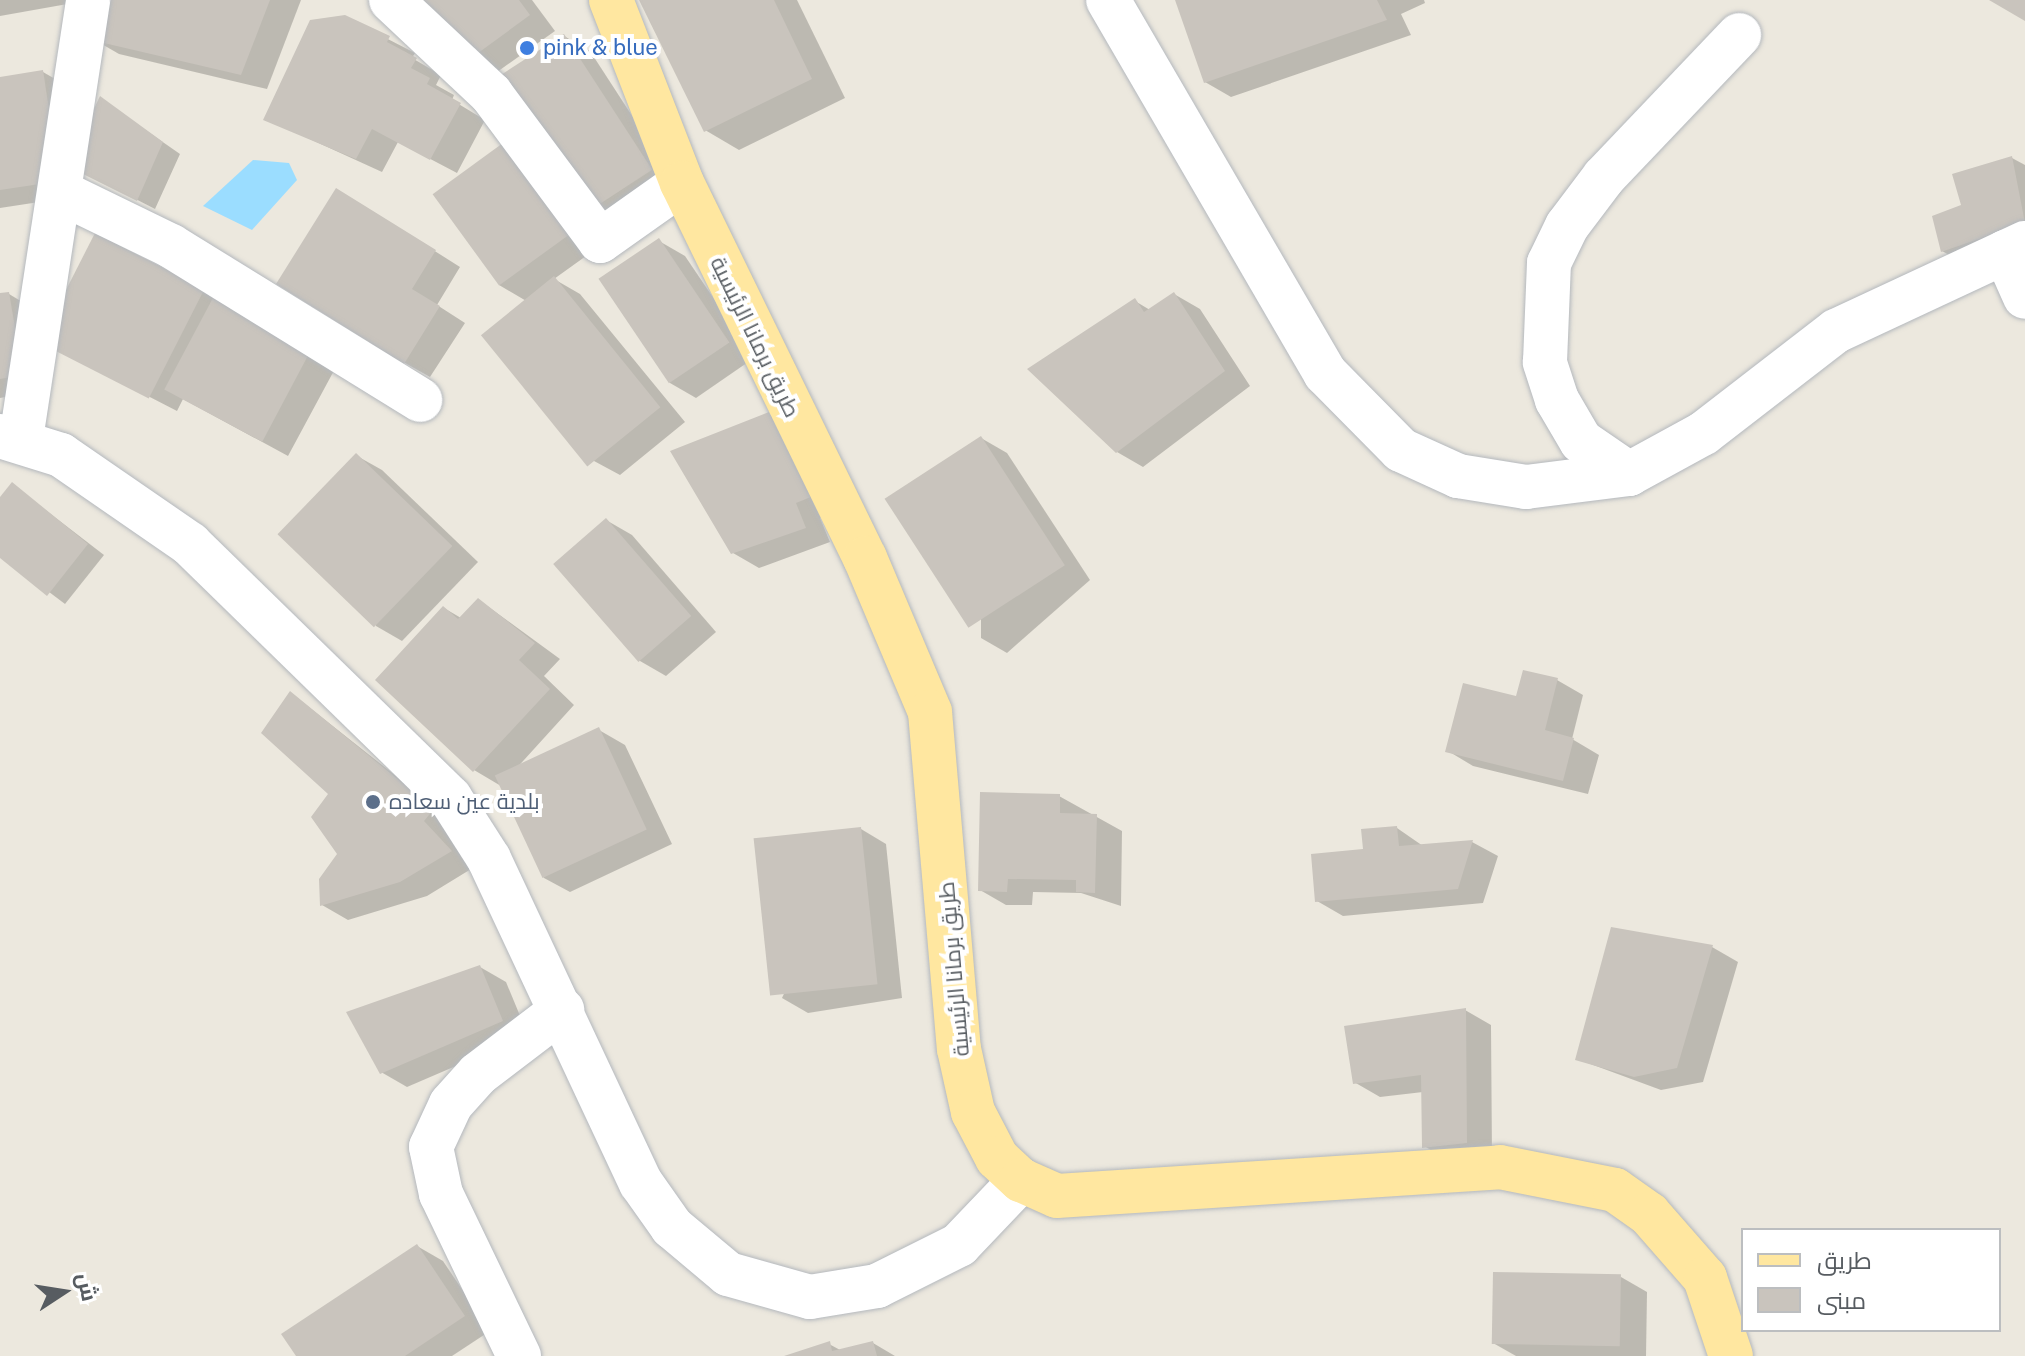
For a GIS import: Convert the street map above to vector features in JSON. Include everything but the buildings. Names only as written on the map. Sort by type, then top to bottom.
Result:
[{"type":"main road","name":"طريق برمانا الرئيسية","points":[[611,0],[682,183],[865,558],[930,712],[959,1049],[973,1112],[997,1158],[1021,1180],[1057,1196],[1447,1168],[1561,1176],[1615,1190],[1673,1238],[1705,1278],[1731,1356]]},
{"type":"street","points":[[88,0],[62,193],[10,438],[106,482],[190,544],[450,798],[489,859],[562,1010],[619,1143],[672,1227],[728,1274],[768,1289],[810,1297],[851,1293],[910,1274],[983,1226],[1021,1180]]},
{"type":"street","points":[[391,0],[491,94],[600,241],[682,183]]},
{"type":"street","points":[[1108,0],[1304,338],[1360,415],[1401,450],[1489,484],[1526,487],[1629,474],[1704,433],[1836,331],[2015,247],[2025,297]]},
{"type":"street","points":[[1629,474],[1581,441],[1557,400],[1545,362],[1549,263],[1567,226],[1604,177],[1739,35]]},
{"type":"street","points":[[62,193],[171,246],[420,400]]},
{"type":"street","points":[[519,1356],[441,1194],[431,1147],[451,1104],[478,1074],[562,1010]]},
{"type":"water","points":[[253,160],[289,163],[297,180],[252,230],[203,206]]},
{"type":"place","name":"pink & blue","points":[[527,48]]},
{"type":"place","name":"بلدية عين سعاده","points":[[373,802]]}]
